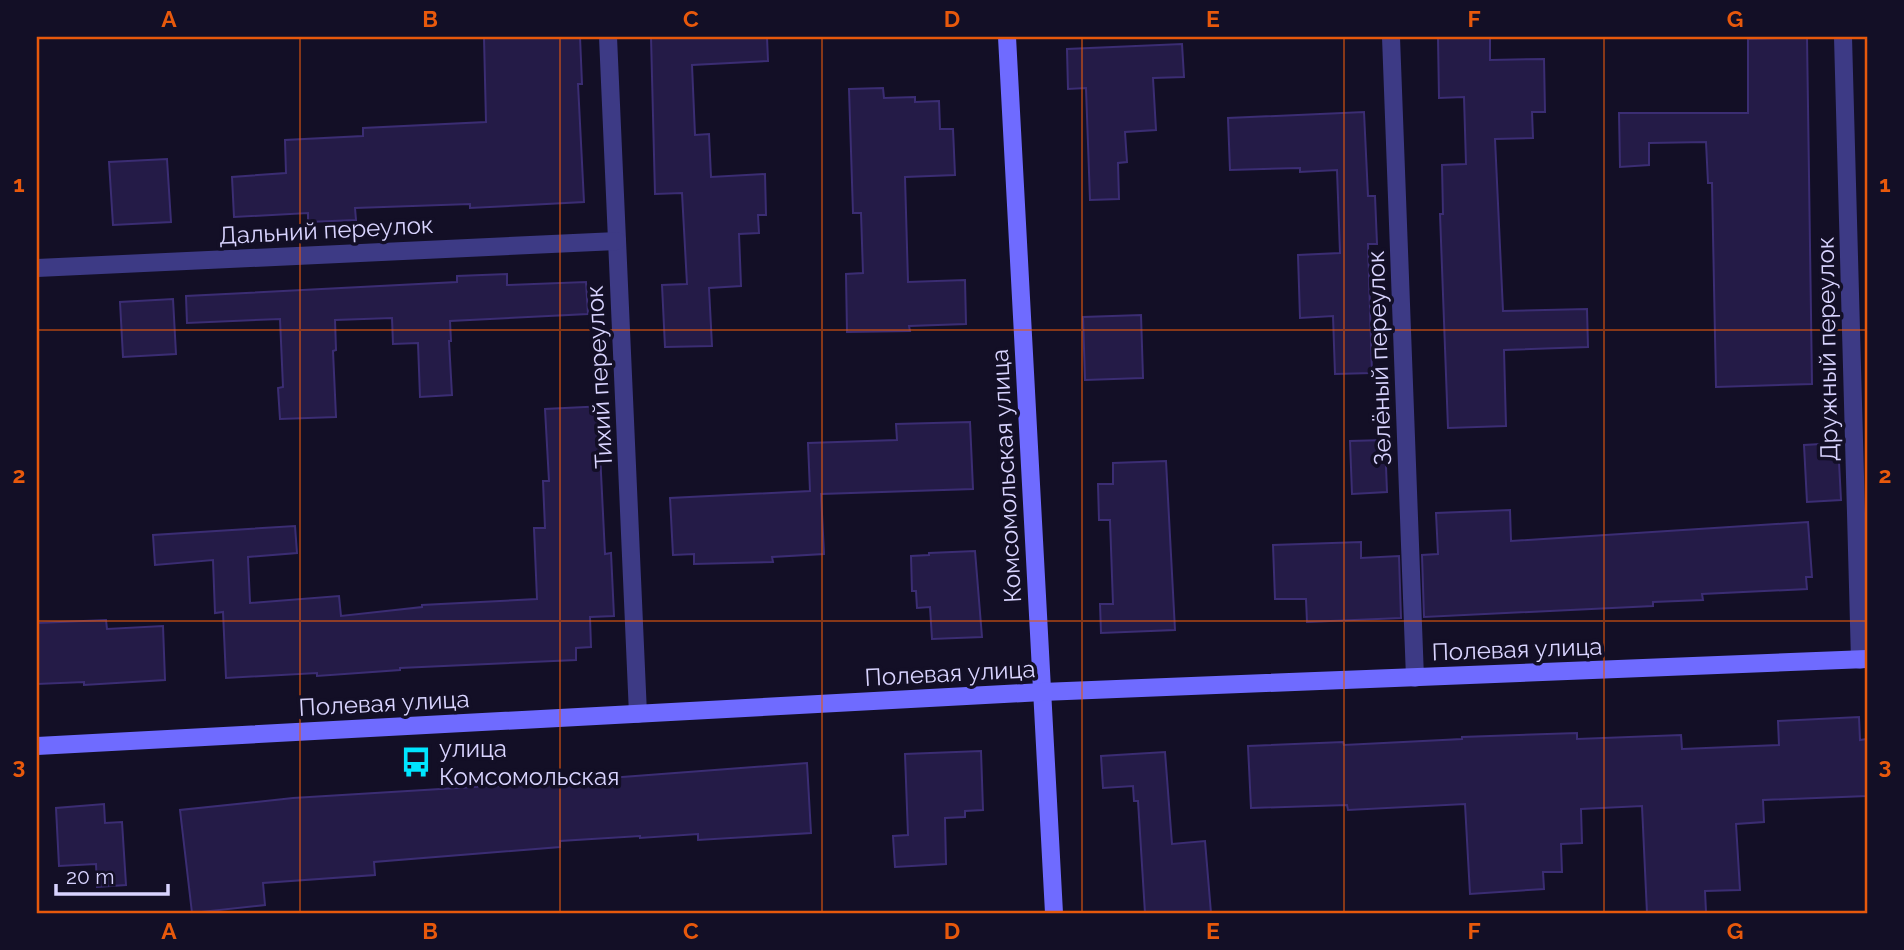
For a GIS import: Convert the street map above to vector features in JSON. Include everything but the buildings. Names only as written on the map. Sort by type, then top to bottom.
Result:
[{"type":"main road","name":"Комсомольская улица","points":[[1007,37],[1054,913]]},
{"type":"main road","name":"Полевая улица","points":[[37,746],[1042,692],[1863,660]]},
{"type":"street","name":"Тихий переулок","points":[[608,37],[638,714]]},
{"type":"street","name":"Зелёный переулок","points":[[1391,37],[1415,678]]},
{"type":"street","name":"Дружный переулок","points":[[1843,37],[1863,660]]},
{"type":"street","name":"Дальний переулок","points":[[37,268],[617,241]]},
{"type":"place","name":"улица Комсомольская","points":[[416,762]]}]
